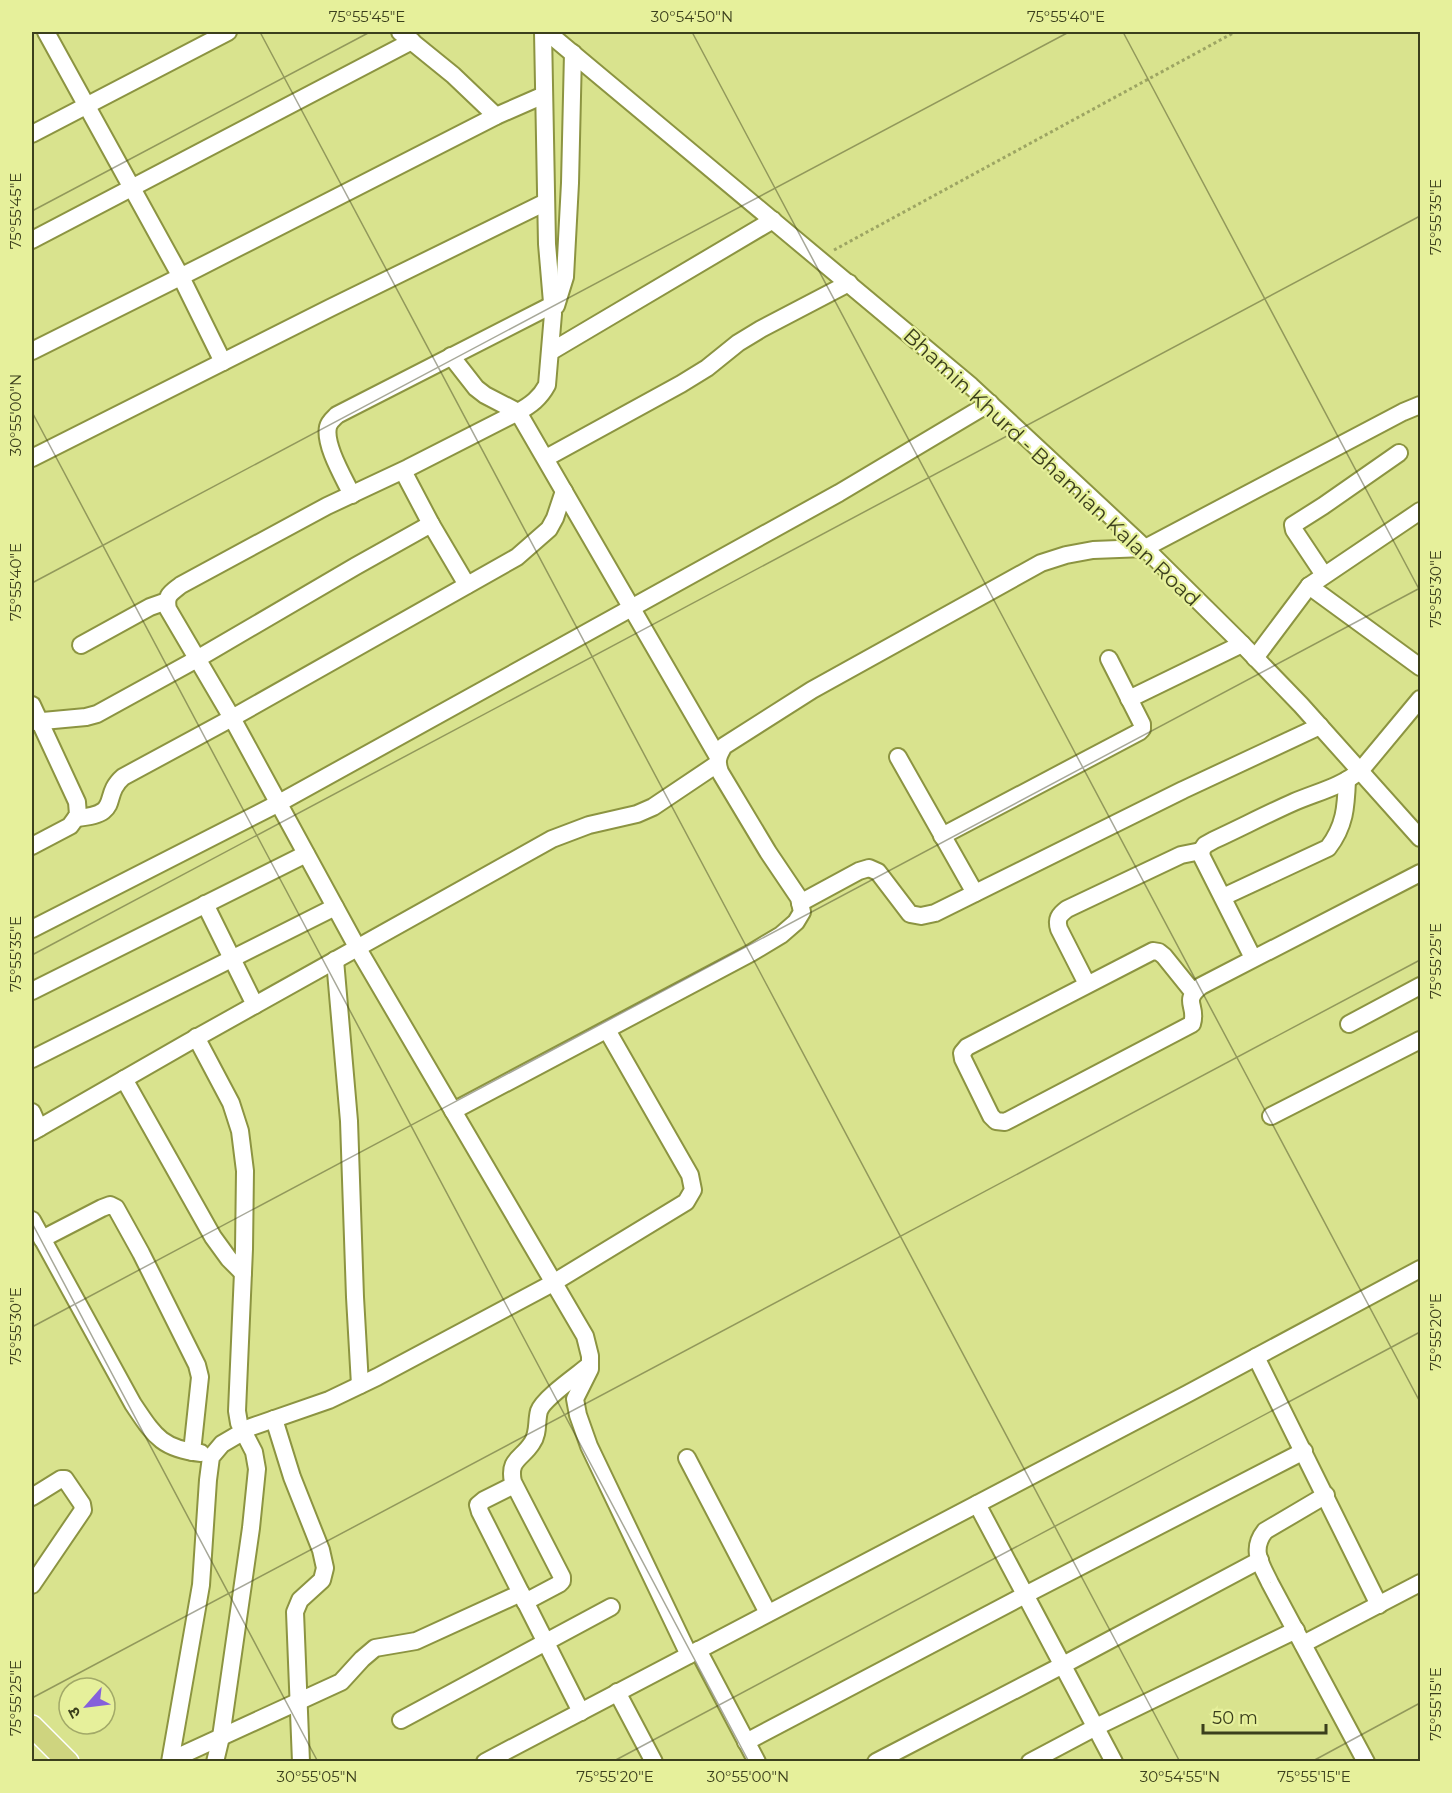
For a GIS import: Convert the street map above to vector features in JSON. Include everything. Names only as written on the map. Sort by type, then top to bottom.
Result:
[{"type":"main road","points":[[32,1726],[68,1761]]},
{"type":"street","points":[[46,32],[181,277],[223,362]]},
{"type":"street","points":[[32,134],[228,32]]},
{"type":"street","points":[[545,32],[546,244],[553,310],[547,385],[542,395],[518,412],[352,495],[181,585],[169,595],[166,601],[168,609],[232,718],[357,948],[585,1336],[590,1356],[590,1369],[575,1399],[589,1446],[693,1652],[757,1761]]},
{"type":"street","name":"Bhamin Khurd - Bhamian Kalan Road","points":[[545,32],[849,283],[990,403],[1145,548],[1242,644],[1320,726],[1354,775],[1420,838]]},
{"type":"street","points":[[32,240],[132,189],[406,36],[453,75],[496,116]]},
{"type":"street","points":[[352,495],[327,436],[328,424],[336,415],[451,356],[553,310],[565,277],[573,53]]},
{"type":"street","points":[[32,351],[496,116],[544,95]]},
{"type":"street","points":[[32,458],[546,202]]},
{"type":"street","points":[[550,352],[773,220]]},
{"type":"street","points":[[546,458],[681,384],[761,329],[849,283]]},
{"type":"street","points":[[451,356],[476,388],[518,412],[718,760],[720,772],[768,852],[799,898],[802,912],[796,922],[781,935],[453,1111]]},
{"type":"street","points":[[32,929],[279,803],[839,493],[990,403]]},
{"type":"street","points":[[32,1112],[35,1130],[196,1037],[552,839],[589,825],[637,814],[653,807],[718,760],[724,746],[812,690],[1034,567],[1066,555],[1092,550],[1145,548],[1420,405]]},
{"type":"street","points":[[1324,576],[1293,525],[1399,453]]},
{"type":"street","points":[[403,471],[431,525],[467,585]]},
{"type":"street","points":[[76,818],[104,811],[109,806],[117,782],[123,777],[517,557],[549,529],[564,491]]},
{"type":"street","points":[[1255,658],[1309,586],[1420,510]]},
{"type":"street","points":[[35,721],[97,714],[431,525]]},
{"type":"street","points":[[1309,586],[1420,667]]},
{"type":"street","points":[[81,645],[150,607],[166,601]]},
{"type":"street","points":[[1129,699],[1242,644]]},
{"type":"street","points":[[942,836],[1142,729],[1142,724],[1108,659]]},
{"type":"street","points":[[1087,984],[1059,929],[1057,921],[1059,915],[1067,909],[1181,855],[1201,850],[1214,840],[1354,775],[1420,699]]},
{"type":"street","points":[[32,705],[35,721],[78,802],[78,814],[70,826],[32,846]]},
{"type":"street","points":[[800,903],[859,871],[869,868],[878,872],[910,914],[921,916],[935,913],[1183,790],[1320,726]]},
{"type":"street","points":[[898,757],[975,893]]},
{"type":"street","points":[[1223,897],[1328,848],[1338,836],[1354,775]]},
{"type":"street","points":[[1201,850],[1253,958]]},
{"type":"street","points":[[32,991],[306,854]]},
{"type":"street","points":[[1193,992],[1164,956],[1153,951],[967,1047],[962,1053],[963,1059],[991,1116],[996,1122],[1005,1122],[1192,1024],[1194,1018],[1190,998],[1193,992],[1201,986],[1420,873]]},
{"type":"street","points":[[205,904],[255,1005]]},
{"type":"street","points":[[32,1059],[335,907]]},
{"type":"street","points":[[335,960],[349,1121],[360,1385]]},
{"type":"street","points":[[1349,1024],[1420,986]]},
{"type":"street","points":[[171,1761],[201,1585],[211,1457],[222,1444],[243,1431],[329,1400],[360,1385],[553,1283],[686,1202],[693,1190],[690,1175],[607,1030]]},
{"type":"street","points":[[196,1037],[231,1104],[240,1131],[245,1171],[237,1411],[243,1431],[254,1452],[257,1469],[221,1737],[215,1761]]},
{"type":"street","points":[[1270,1116],[1420,1040]]},
{"type":"street","points":[[124,1079],[213,1237],[229,1260],[243,1273]]},
{"type":"street","points":[[42,1239],[102,1208],[110,1205],[116,1208],[147,1264],[197,1365],[200,1377],[192,1452]]},
{"type":"street","points":[[32,1220],[133,1404],[150,1429],[160,1440],[172,1447],[214,1454]]},
{"type":"street","points":[[485,1761],[1420,1269]]},
{"type":"street","points":[[1256,1357],[1379,1605]]},
{"type":"street","points":[[171,1761],[341,1682],[375,1648],[416,1641],[559,1584],[562,1577],[514,1485],[511,1473],[513,1463],[531,1446],[535,1438],[539,1411],[545,1402],[590,1364]]},
{"type":"street","points":[[274,1419],[292,1477],[321,1550],[325,1568],[322,1580],[300,1600],[296,1612],[301,1761]]},
{"type":"street","points":[[746,1742],[1304,1451]]},
{"type":"street","points":[[687,1458],[768,1613]]},
{"type":"street","points":[[32,1497],[61,1479],[65,1479],[82,1504],[83,1510],[32,1585]]},
{"type":"street","points":[[514,1485],[484,1500],[478,1505],[480,1512],[581,1712]]},
{"type":"street","points":[[1326,1495],[1265,1531],[1259,1539],[1258,1548],[1260,1560],[1299,1637],[1366,1761]]},
{"type":"street","points":[[977,1504],[1114,1761]]},
{"type":"street","points":[[876,1761],[1260,1560]]},
{"type":"street","points":[[1030,1761],[1096,1727],[1299,1637],[1379,1605],[1420,1584]]},
{"type":"street","points":[[401,1720],[611,1607]]},
{"type":"street","points":[[617,1692],[654,1761]]},
{"type":"path","points":[[819,258],[1236,32]]}]
